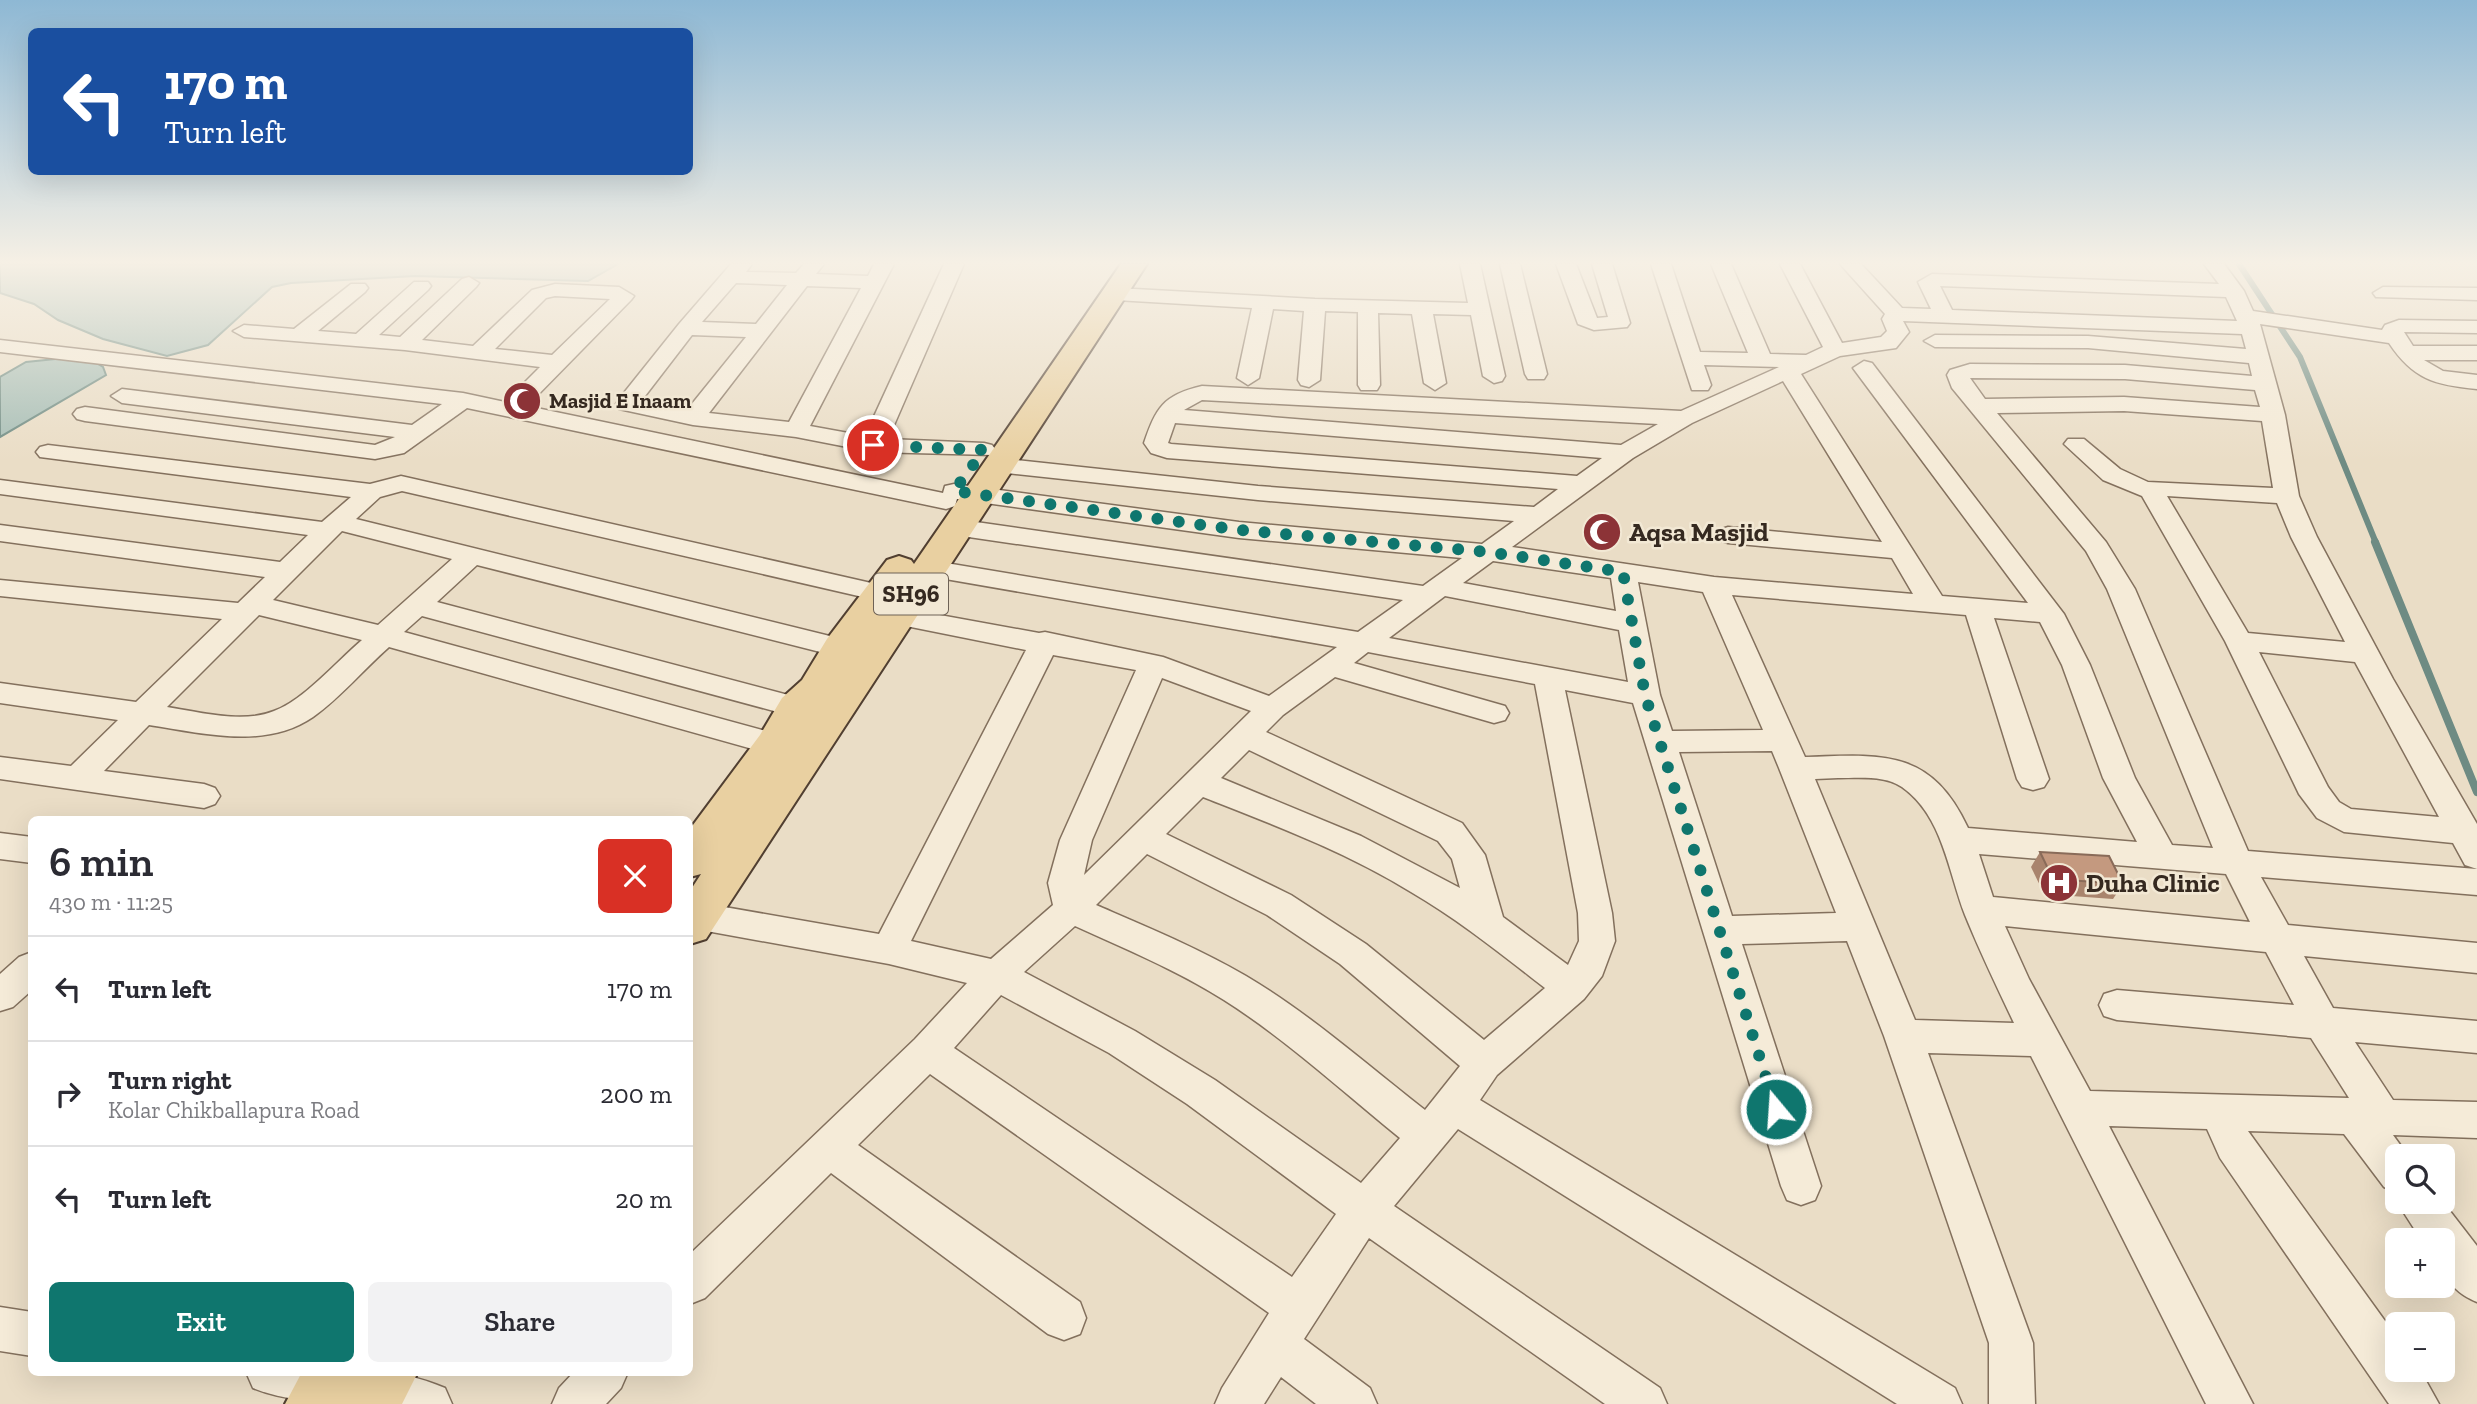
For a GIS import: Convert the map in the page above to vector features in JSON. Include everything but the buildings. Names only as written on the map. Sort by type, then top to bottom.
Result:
[{"type":"main road","name":"SH96","points":[[693,921],[789,749],[1078,330]]},
{"type":"main road","name":"SH96","points":[[693,858],[789,749],[796,707],[815,689],[840,648],[928,568],[958,503]]},
{"type":"street","points":[[299,335],[306,330]]},
{"type":"street","points":[[362,340],[373,330]]},
{"type":"street","points":[[405,344],[420,330]]},
{"type":"street","points":[[478,353],[503,330]]},
{"type":"street","points":[[511,409],[591,330]]},
{"type":"street","points":[[685,330],[627,404],[693,418],[796,430],[873,445],[1258,493],[1539,516]]},
{"type":"street","points":[[726,330],[764,331]]},
{"type":"street","points":[[796,430],[849,330]]},
{"type":"street","points":[[873,445],[925,330]]},
{"type":"street","points":[[1248,378],[1258,330]]},
{"type":"street","points":[[1309,380],[1313,330]]},
{"type":"street","points":[[1368,330],[1368,384]]},
{"type":"street","points":[[1426,330],[1435,383]]},
{"type":"street","points":[[1484,330],[1494,376]]},
{"type":"street","points":[[1525,330],[1536,374]]},
{"type":"street","points":[[1682,330],[1700,386]]},
{"type":"street","points":[[1774,330],[1799,361],[1898,551],[1933,603]]},
{"type":"street","points":[[1796,330],[1799,361]]},
{"type":"street","points":[[1691,358],[1799,361],[1888,343],[1898,332],[1897,330]]},
{"type":"street","points":[[1956,330],[2258,356]]},
{"type":"street","points":[[2254,330],[2287,496],[2304,537],[2471,844]]},
{"type":"street","points":[[2332,330],[2400,345],[2477,353]]},
{"type":"street","points":[[2392,330],[2400,345],[2429,376],[2477,382]]},
{"type":"street","points":[[244,331],[405,344],[559,363]]},
{"type":"street","points":[[693,418],[764,331]]},
{"type":"street","points":[[0,346],[463,400],[958,503],[1434,591],[1632,624]]},
{"type":"street","points":[[693,1280],[928,1051],[997,975],[1071,909],[1272,708],[1625,453],[1684,418],[1799,361]]},
{"type":"street","points":[[1864,368],[2050,614],[2076,665],[2119,778],[2161,855]]},
{"type":"street","points":[[2264,384],[2104,371],[1970,371],[1958,374],[1960,383],[2097,548],[2121,589],[2236,862],[2322,1023],[2385,1149]]},
{"type":"street","points":[[1583,484],[1167,451],[1159,448],[1156,443],[1164,415],[1194,394],[1212,393],[1684,418]]},
{"type":"street","points":[[122,396],[417,433]]},
{"type":"street","points":[[85,414],[375,452],[396,448],[463,400]]},
{"type":"street","points":[[1980,406],[2124,404],[2273,415]]},
{"type":"street","points":[[1164,415],[1625,453]]},
{"type":"street","points":[[2076,444],[2113,477],[2131,487],[2155,491],[2165,488],[2287,496]]},
{"type":"street","points":[[48,452],[371,492],[401,483],[888,605],[1153,664],[1272,708]]},
{"type":"street","points":[[0,487],[332,526],[471,556],[840,648]]},
{"type":"street","points":[[2155,491],[2154,499],[2239,640],[2315,794],[2328,810],[2344,820],[2471,844]]},
{"type":"street","points":[[78,778],[246,608],[371,492]]},
{"type":"street","points":[[958,503],[1488,552],[1714,584],[2050,614]]},
{"type":"street","points":[[0,533],[284,571]]},
{"type":"street","points":[[1728,535],[1898,551]]},
{"type":"street","points":[[0,693],[234,727],[279,722],[303,709],[471,556]]},
{"type":"street","points":[[928,568],[1363,642],[1645,695]]},
{"type":"street","points":[[1623,572],[1645,695],[1801,1185]]},
{"type":"street","points":[[1714,584],[1789,754],[1903,1037],[2011,1343],[2012,1404]]},
{"type":"street","points":[[0,588],[246,608],[384,636],[789,749]]},
{"type":"street","points":[[418,606],[796,707]]},
{"type":"street","points":[[1977,607],[2033,779]]},
{"type":"street","points":[[2239,640],[2366,654]]},
{"type":"street","points":[[889,950],[1045,641]]},
{"type":"street","points":[[1071,909],[1065,883],[1076,841],[1153,664]]},
{"type":"street","points":[[1331,666],[1494,713]]},
{"type":"street","points":[[1238,1404],[1298,1307],[1364,1210],[1454,1105],[1485,1063],[1571,988],[1589,967],[1597,941],[1595,913],[1548,677]]},
{"type":"street","points":[[1245,735],[1451,832],[1468,855],[1489,926]]},
{"type":"street","points":[[1660,742],[1789,754],[1885,769],[1910,776],[1928,792],[1959,840],[1981,910],[2039,1040],[2078,1108],[2230,1404]]},
{"type":"street","points":[[0,768],[204,796]]},
{"type":"street","points":[[1198,782],[1325,831],[1402,870],[1489,926],[1571,988]]},
{"type":"street","points":[[1143,837],[1279,905],[1353,954],[1485,1063]]},
{"type":"street","points":[[1959,840],[2477,881]]},
{"type":"street","points":[[0,846],[28,850]]},
{"type":"street","points":[[1071,909],[1168,952],[1236,988],[1290,1027],[1427,1136]]},
{"type":"street","points":[[1981,910],[2477,958]]},
{"type":"street","points":[[693,921],[889,950],[997,975],[1122,1042],[1200,1092],[1364,1210],[1644,1404]]},
{"type":"street","points":[[1719,930],[1859,927]]},
{"type":"street","points":[[0,996],[28,971]]},
{"type":"street","points":[[2117,1005],[2477,1037]]},
{"type":"street","points":[[1903,1037],[2039,1040]]},
{"type":"street","points":[[928,1051],[1298,1307]]},
{"type":"street","points":[[1454,1105],[1939,1404]]},
{"type":"street","points":[[2078,1108],[2477,1120]]},
{"type":"street","points":[[2219,1113],[2234,1145],[2416,1404]]},
{"type":"street","points":[[828,1147],[1064,1318]]},
{"type":"street","points":[[2427,1214],[2477,1281]]},
{"type":"street","points":[[0,1329],[28,1333]]},
{"type":"street","points":[[1274,1344],[1354,1404]]},
{"type":"street","points":[[290,1376],[363,1390]]},
{"type":"street","points":[[575,1404],[601,1376]]},
{"type":"water","points":[[81,330],[225,330],[208,345],[167,356],[103,339]]},
{"type":"water","points":[[85,356],[103,367],[106,375],[0,437],[0,377],[26,362]]},
{"type":"waterway","points":[[2282,330],[2300,357],[2376,543]]},
{"type":"waterway","points":[[2375,542],[2477,792]]},
{"type":"place","name":"Masjid E Inaam","points":[[522,401]]},
{"type":"place","name":"Aqsa Masjid","points":[[1602,532]]},
{"type":"place","name":"Duha Clinic","points":[[2059,883]]},
{"type":"route","points":[[873,445],[984,450],[954,491],[1239,530],[1488,552],[1623,572],[1645,695],[1776,1109]]}]
